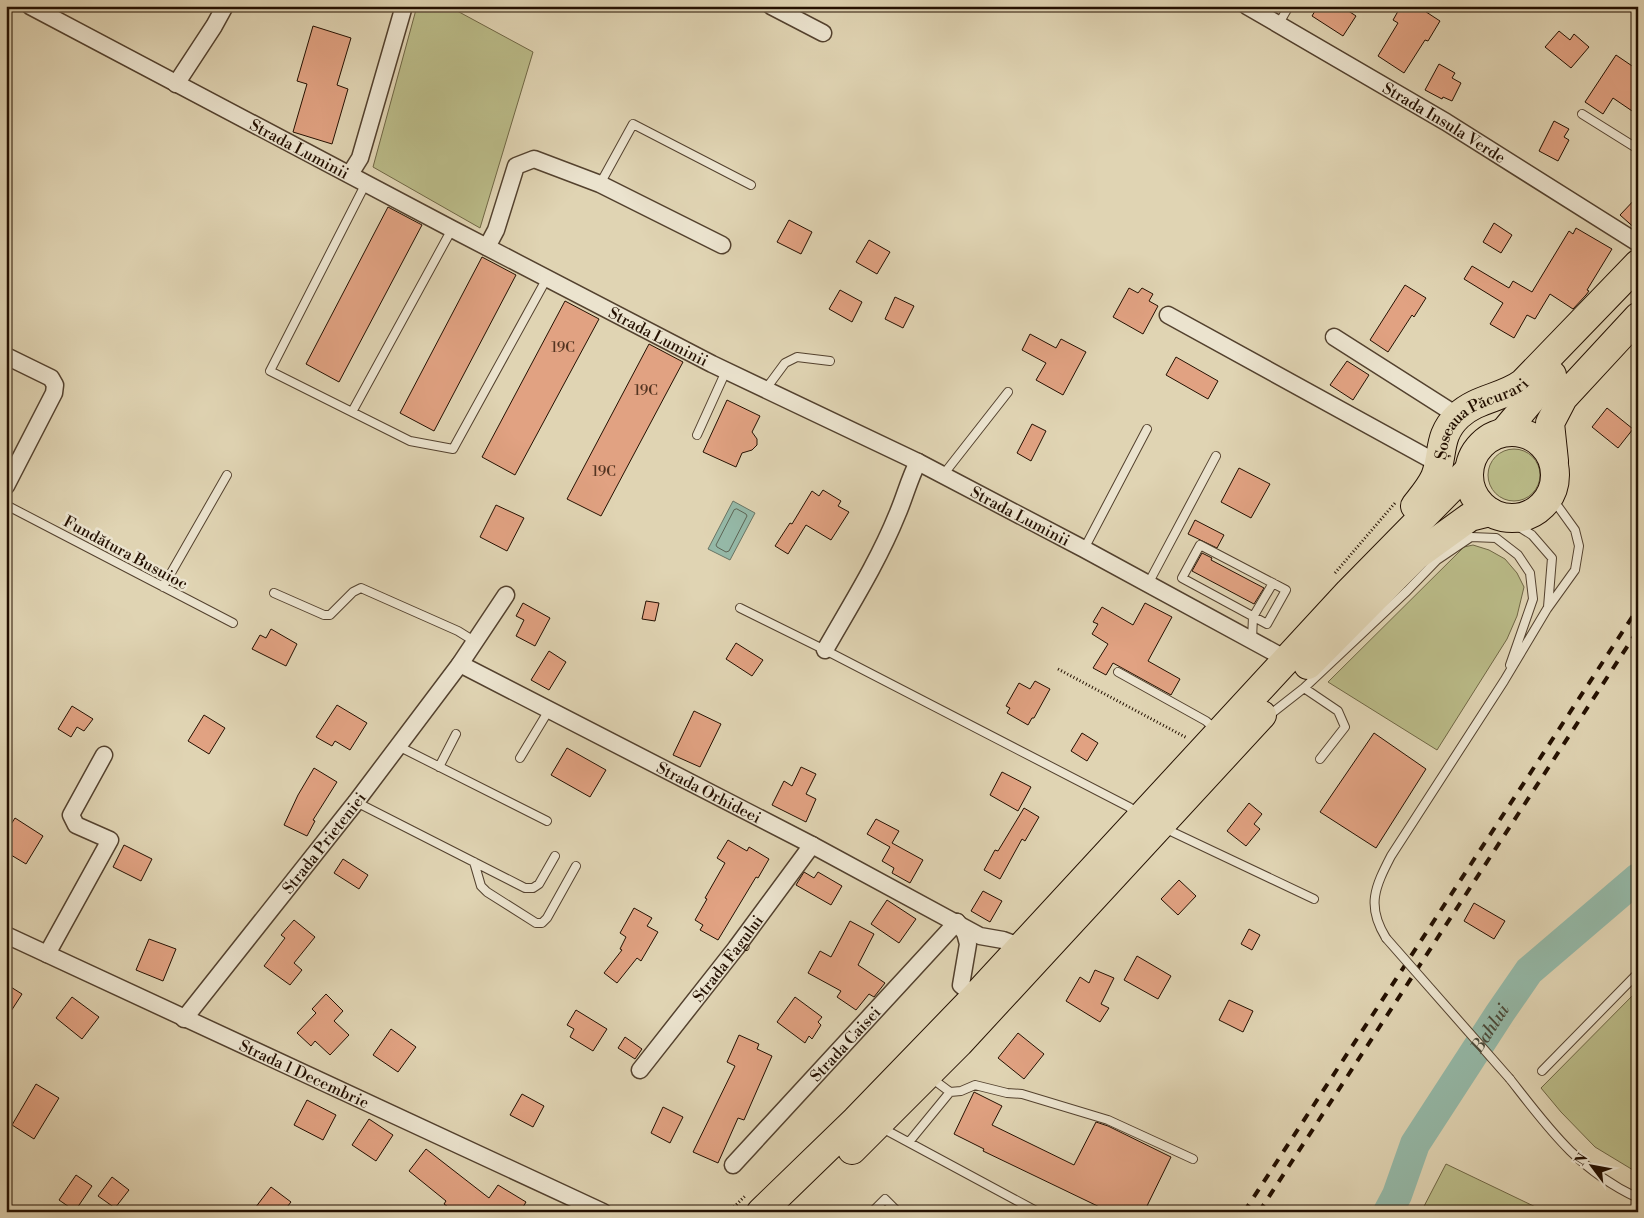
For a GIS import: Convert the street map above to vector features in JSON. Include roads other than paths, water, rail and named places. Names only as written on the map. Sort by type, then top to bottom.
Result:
[{"type":"highway","name":"Șoseaua Păcurari","points":[[1341,584],[1365,566],[1426,492],[1435,477],[1444,438],[1456,417],[1468,408],[1504,394],[1523,383],[1638,264]]},
{"type":"highway","points":[[1504,432],[1550,377],[1638,286]]},
{"type":"highway","points":[[1230,735],[1319,653],[1416,556],[1470,517],[1498,515],[1519,518],[1532,513],[1544,505],[1551,493],[1555,478],[1550,423],[1563,398],[1638,317]]},
{"type":"highway","points":[[1498,515],[1484,508],[1475,498],[1470,484],[1469,470],[1471,459],[1484,441],[1504,432],[1520,432],[1535,438],[1546,448],[1554,463]]},
{"type":"highway","points":[[788,1212],[928,1076],[1230,735],[1288,660],[1341,584],[1469,470]]},
{"type":"highway","points":[[756,1201],[856,1120],[1022,947],[1151,822]]},
{"type":"street","name":"Strada Luminii","points":[[30,6],[726,371],[918,462],[1084,549],[1288,660]]},
{"type":"street","points":[[176,84],[225,6]]},
{"type":"street","points":[[350,174],[360,158],[404,6]]},
{"type":"street","points":[[771,6],[823,32]]},
{"type":"street","name":"Strada Insula Verde","points":[[1247,6],[1446,122],[1638,243]]},
{"type":"street","points":[[487,247],[496,230],[516,166],[534,159],[600,184],[722,245]]},
{"type":"street","points":[[1168,315],[1438,464]]},
{"type":"street","points":[[1334,337],[1447,409],[1456,417]]},
{"type":"street","points":[[6,356],[51,378],[55,385],[54,393],[6,486]]},
{"type":"street","points":[[825,650],[874,564],[898,514],[910,477],[918,462]]},
{"type":"street","name":"Strada Prieteniei","points":[[184,1018],[356,802],[460,664],[506,595]]},
{"type":"street","name":"Strada Orhideei","points":[[460,664],[812,845],[980,936],[1003,940],[1022,947]]},
{"type":"street","points":[[47,954],[110,840],[76,824],[71,815],[104,755]]},
{"type":"street","name":"Strada Fagului","points":[[640,1070],[736,948],[812,845]]},
{"type":"street","points":[[957,922],[965,933],[968,944],[961,985],[975,997]]},
{"type":"street","name":"Strada Caisei","points":[[733,1165],[957,922]]},
{"type":"street","name":"Strada 1 Decembrie","points":[[6,935],[603,1212]]},
{"type":"lane","points":[[1278,25],[1289,6]]},
{"type":"lane","points":[[1582,114],[1638,149]]},
{"type":"lane","points":[[600,184],[633,124],[751,185]]},
{"type":"lane","points":[[366,183],[270,370],[410,441],[453,449],[547,278]]},
{"type":"lane","points":[[352,412],[452,229]]},
{"type":"lane","points":[[764,390],[785,362],[797,357],[830,361]]},
{"type":"lane","points":[[696,435],[726,371]]},
{"type":"lane","points":[[942,475],[1008,392]]},
{"type":"lane","points":[[1084,549],[1147,429]]},
{"type":"lane","points":[[1148,584],[1216,456]]},
{"type":"lane","points":[[163,587],[227,474]]},
{"type":"lane","points":[[1551,493],[1575,530],[1579,546],[1575,570],[1548,609],[1391,856],[1378,881],[1374,903],[1379,927],[1386,938],[1510,1079],[1567,1150],[1593,1172],[1622,1191],[1638,1198]]},
{"type":"lane","name":"Fundătura Busuioc","points":[[6,505],[233,623]]},
{"type":"lane","points":[[1498,515],[1532,535],[1552,558],[1548,609]]},
{"type":"lane","points":[[1118,672],[1230,735],[1304,688],[1407,591],[1437,560],[1471,537],[1496,538],[1518,555],[1530,573],[1533,599],[1504,681]]},
{"type":"lane","points":[[1200,545],[1286,590],[1267,624],[1253,617],[1182,578],[1200,545]]},
{"type":"lane","points":[[1252,639],[1253,617],[1273,583]]},
{"type":"lane","points":[[274,593],[324,615],[330,615],[353,592],[361,588],[458,631],[474,641]]},
{"type":"lane","points":[[740,608],[1129,807],[1151,822],[1314,899]]},
{"type":"lane","points":[[1304,688],[1338,711],[1345,727],[1320,759]]},
{"type":"lane","points":[[520,758],[549,710]]},
{"type":"lane","points":[[439,767],[456,734]]},
{"type":"lane","points":[[398,746],[547,821]]},
{"type":"lane","points":[[356,802],[525,888],[533,888],[539,884],[555,856]]},
{"type":"lane","points":[[474,862],[481,886],[487,892],[536,923],[542,923],[547,918],[576,866]]},
{"type":"lane","points":[[1542,1071],[1638,973]]},
{"type":"lane","points":[[928,1076],[950,1092],[961,1091],[975,1085],[1007,1093],[1022,1094],[1108,1120],[1194,1159]]},
{"type":"lane","points":[[909,1142],[950,1092]]},
{"type":"lane","points":[[878,1126],[1038,1212]]},
{"type":"lane","points":[[872,1212],[885,1199],[898,1212]]},
{"type":"water","points":[[733,501],[755,513],[730,560],[708,549]]},
{"type":"waterway","name":"Bahlui","points":[[1388,1212],[1397,1195],[1415,1144],[1529,971],[1638,878]]},
{"type":"railway","points":[[1244,1212],[1638,608]]},
{"type":"railway","points":[[1259,1212],[1638,630]]}]
